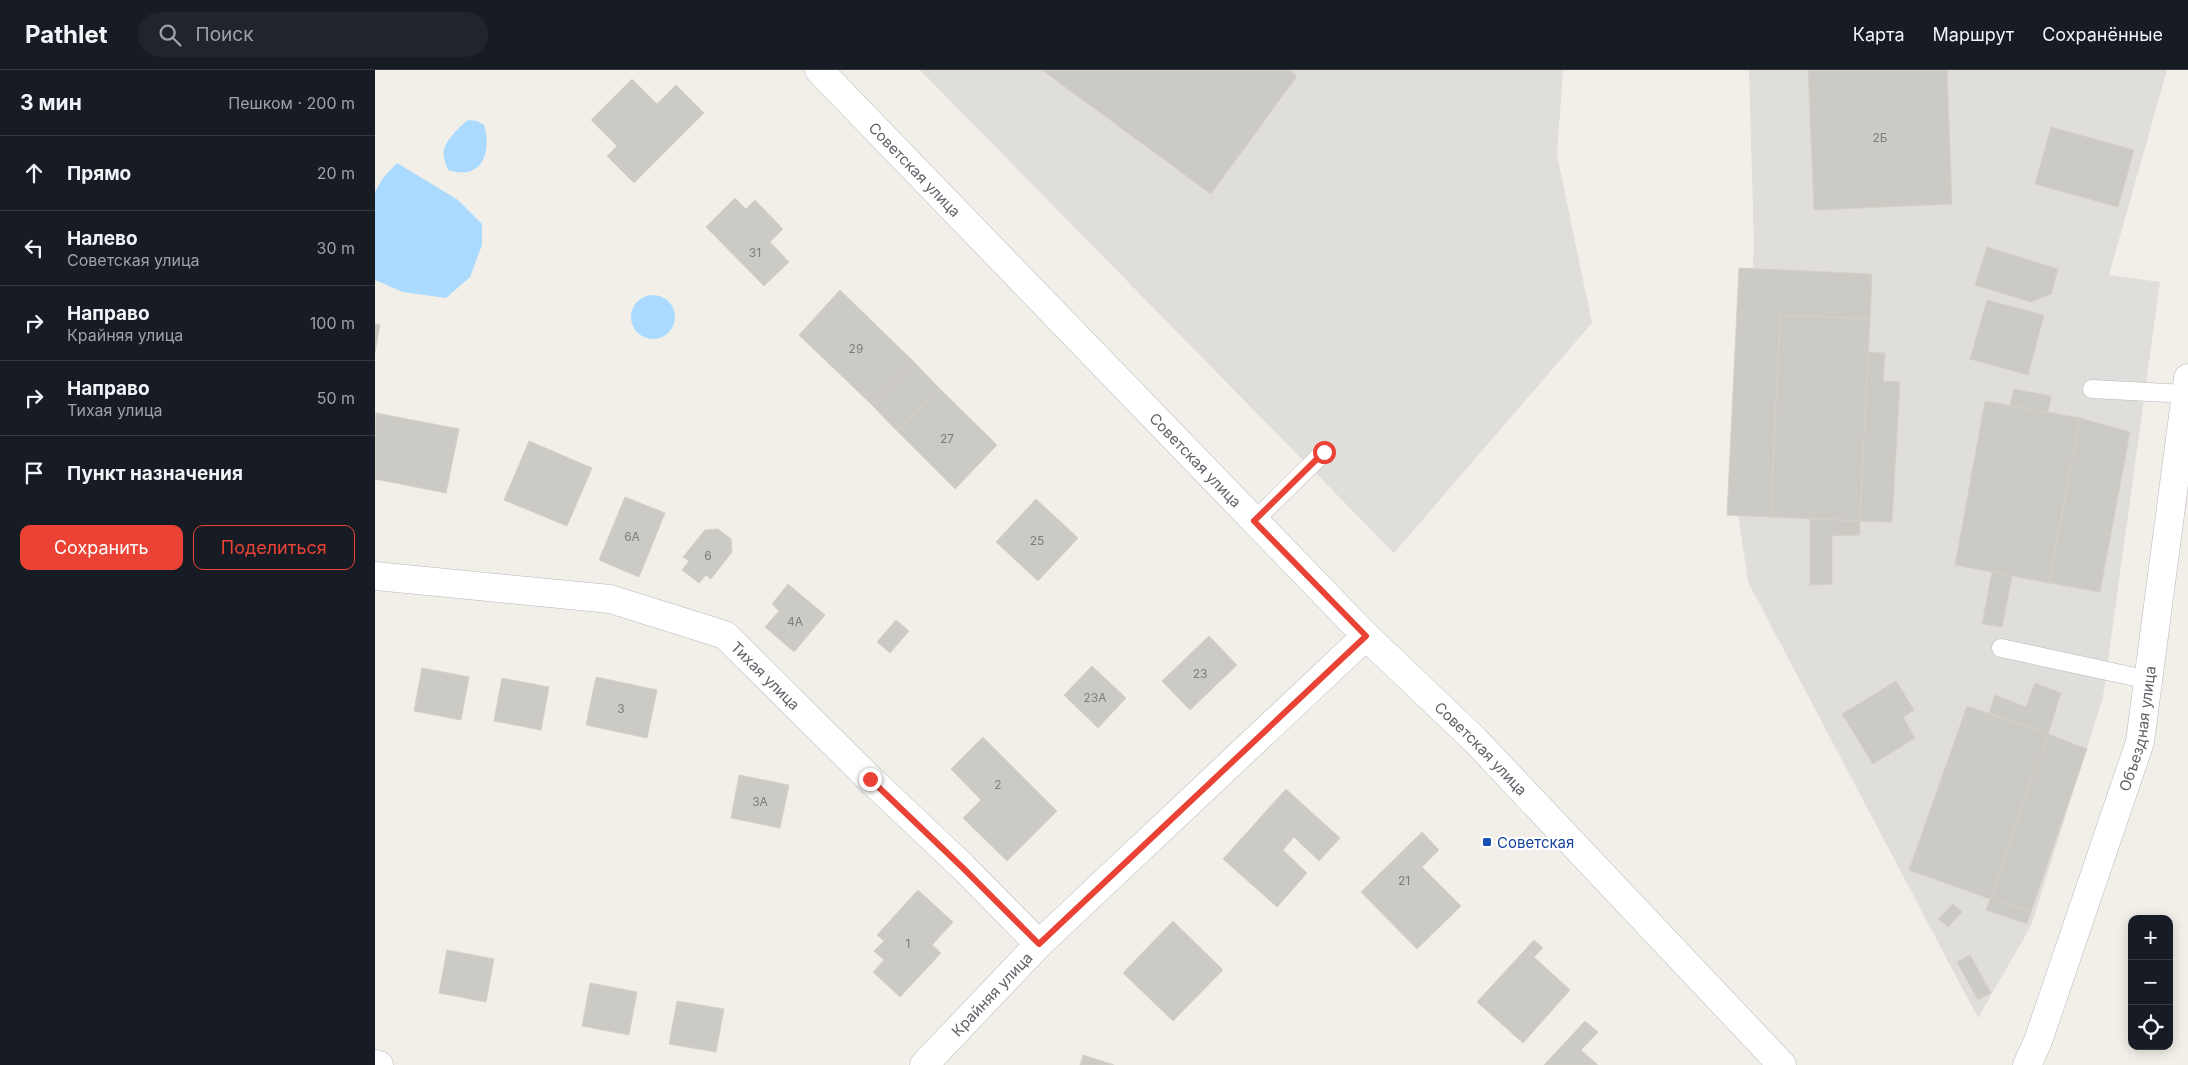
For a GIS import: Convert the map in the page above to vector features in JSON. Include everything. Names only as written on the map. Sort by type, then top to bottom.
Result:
[{"type":"street","name":"Советская улица","points":[[819,70],[1366,636],[1475,740],[1782,1065]]},
{"type":"street","name":"Объездная улица","points":[[2027,1065],[2038,1041],[2140,742],[2187,386]]},
{"type":"street","name":"Тихая улица","points":[[375,576],[611,599],[725,635],[1039,944]]},
{"type":"street","name":"Крайняя улица","points":[[924,1065],[1039,944],[1366,636]]},
{"type":"street","points":[[375,1064],[379,1065]]},
{"type":"lane","points":[[2092,389],[2187,386]]},
{"type":"lane","points":[[1254,521],[1324,452]]},
{"type":"lane","points":[[2001,648],[2149,680]]},
{"type":"shaded area","points":[[920,70],[1563,70],[1557,155],[1592,323],[1394,553]]},
{"type":"shaded area","points":[[1749,70],[2167,70],[2109,275],[2160,282],[2103,697],[2031,926],[1978,1018],[1748,582],[1737,506],[1754,248]]},
{"type":"water","points":[[468,120],[477,121],[484,125],[487,145],[482,162],[469,172],[448,170],[444,149],[451,137]]},
{"type":"water","points":[[397,163],[458,200],[482,224],[482,245],[470,277],[446,298],[403,292],[375,280],[375,192],[383,178]]},
{"type":"water","points":[[657,295],[669,301],[674,308],[674,326],[669,333],[662,338],[649,339],[641,336],[634,329],[631,313],[634,305],[641,298]]},
{"type":"building","points":[[1042,70],[1289,70],[1297,76],[1211,194]]},
{"type":"building","points":[[1808,70],[1947,70],[1952,204],[1814,210]]},
{"type":"building","points":[[632,79],[657,104],[676,85],[704,113],[634,183],[607,156],[617,146],[591,120]]},
{"type":"building","points":[[2051,127],[2134,150],[2118,207],[2035,184]]},
{"type":"building","points":[[735,198],[746,209],[755,200],[783,229],[770,242],[789,262],[764,286],[706,227]]},
{"type":"building","points":[[1987,247],[2058,269],[2051,294],[2031,302],[1975,285]]},
{"type":"building","points":[[1739,268],[1872,274],[1870,319],[1780,315],[1771,517],[1727,515]]},
{"type":"building","points":[[840,290],[914,362],[871,404],[799,335]]},
{"type":"building","points":[[1987,300],[2044,315],[2028,375],[1970,359]]},
{"type":"building","points":[[1780,315],[1870,319],[1860,521],[1771,517]]},
{"type":"building","points":[[375,324],[380,325],[375,352]]},
{"type":"building","points":[[1868,352],[1885,353],[1883,381],[1900,382],[1892,522],[1860,521]]},
{"type":"building","points":[[914,362],[940,389],[897,431],[871,404]]},
{"type":"building","points":[[940,389],[997,445],[955,489],[897,431]]},
{"type":"building","points":[[2014,389],[2051,396],[2048,413],[2010,406]]},
{"type":"building","points":[[1985,401],[2080,418],[2049,583],[1955,565]]},
{"type":"building","points":[[376,413],[459,429],[446,493],[375,479]]},
{"type":"building","points":[[2080,418],[2130,432],[2100,592],[2049,583]]},
{"type":"building","points":[[529,441],[592,468],[567,526],[504,500]]},
{"type":"building","points":[[625,497],[665,513],[639,577],[599,560]]},
{"type":"building","points":[[1036,499],[1078,538],[1038,581],[996,542]]},
{"type":"building","points":[[1810,519],[1860,521],[1860,535],[1832,536],[1832,584],[1810,585]]},
{"type":"building","points":[[718,529],[731,539],[732,552],[711,579],[706,575],[699,583],[682,570],[689,561],[683,557],[705,530]]},
{"type":"building","points":[[1992,572],[2012,576],[2002,627],[1982,624]]},
{"type":"building","points":[[788,584],[825,615],[794,652],[765,627],[779,611],[772,604]]},
{"type":"building","points":[[896,620],[909,631],[890,653],[877,642]]},
{"type":"building","points":[[1209,636],[1237,665],[1190,710],[1162,681]]},
{"type":"building","points":[[1092,666],[1126,698],[1098,728],[1064,695]]},
{"type":"building","points":[[422,668],[469,677],[461,720],[414,711]]},
{"type":"building","points":[[596,677],[657,690],[647,738],[586,725]]},
{"type":"building","points":[[502,678],[549,687],[541,730],[494,721]]},
{"type":"building","points":[[1896,681],[1914,710],[1903,717],[1915,738],[1873,764],[1842,714]]},
{"type":"building","points":[[2035,683],[2061,693],[2048,734],[1989,713],[1995,695],[2026,707]]},
{"type":"building","points":[[1967,706],[2048,734],[1990,899],[1909,870]]},
{"type":"building","points":[[2048,734],[2087,749],[2031,912],[1990,899]]},
{"type":"building","points":[[983,737],[1057,811],[1007,861],[963,818],[981,800],[951,769]]},
{"type":"building","points":[[739,775],[789,785],[780,828],[731,818]]},
{"type":"building","points":[[1286,789],[1340,838],[1319,861],[1294,837],[1283,850],[1307,873],[1277,907],[1223,859]]},
{"type":"building","points":[[1422,832],[1439,850],[1422,867],[1461,906],[1417,949],[1361,892]]},
{"type":"building","points":[[918,890],[953,922],[932,945],[941,953],[900,997],[873,972],[884,960],[874,951],[884,941],[877,935]]},
{"type":"building","points":[[1990,899],[2031,912],[2027,924],[1986,910]]},
{"type":"building","points":[[1953,904],[1962,912],[1948,927],[1938,919]]},
{"type":"building","points":[[1173,921],[1223,970],[1173,1021],[1123,973]]},
{"type":"building","points":[[1534,940],[1543,948],[1534,957],[1570,990],[1523,1043],[1477,1002]]},
{"type":"building","points":[[447,950],[494,959],[486,1002],[439,993]]},
{"type":"building","points":[[1970,955],[1991,993],[1978,1000],[1957,962]]},
{"type":"building","points":[[590,983],[637,992],[629,1035],[582,1026]]},
{"type":"building","points":[[677,1001],[724,1009],[716,1052],[669,1044]]},
{"type":"building","points":[[1585,1021],[1598,1032],[1581,1050],[1598,1065],[1544,1065]]},
{"type":"building","points":[[1083,1055],[1114,1065],[1080,1065]]},
{"type":"place","name":"Советская","points":[[1487,842]]},
{"type":"route","points":[[870,779],[1039,944],[1366,636],[1254,521],[1324,452]]}]
